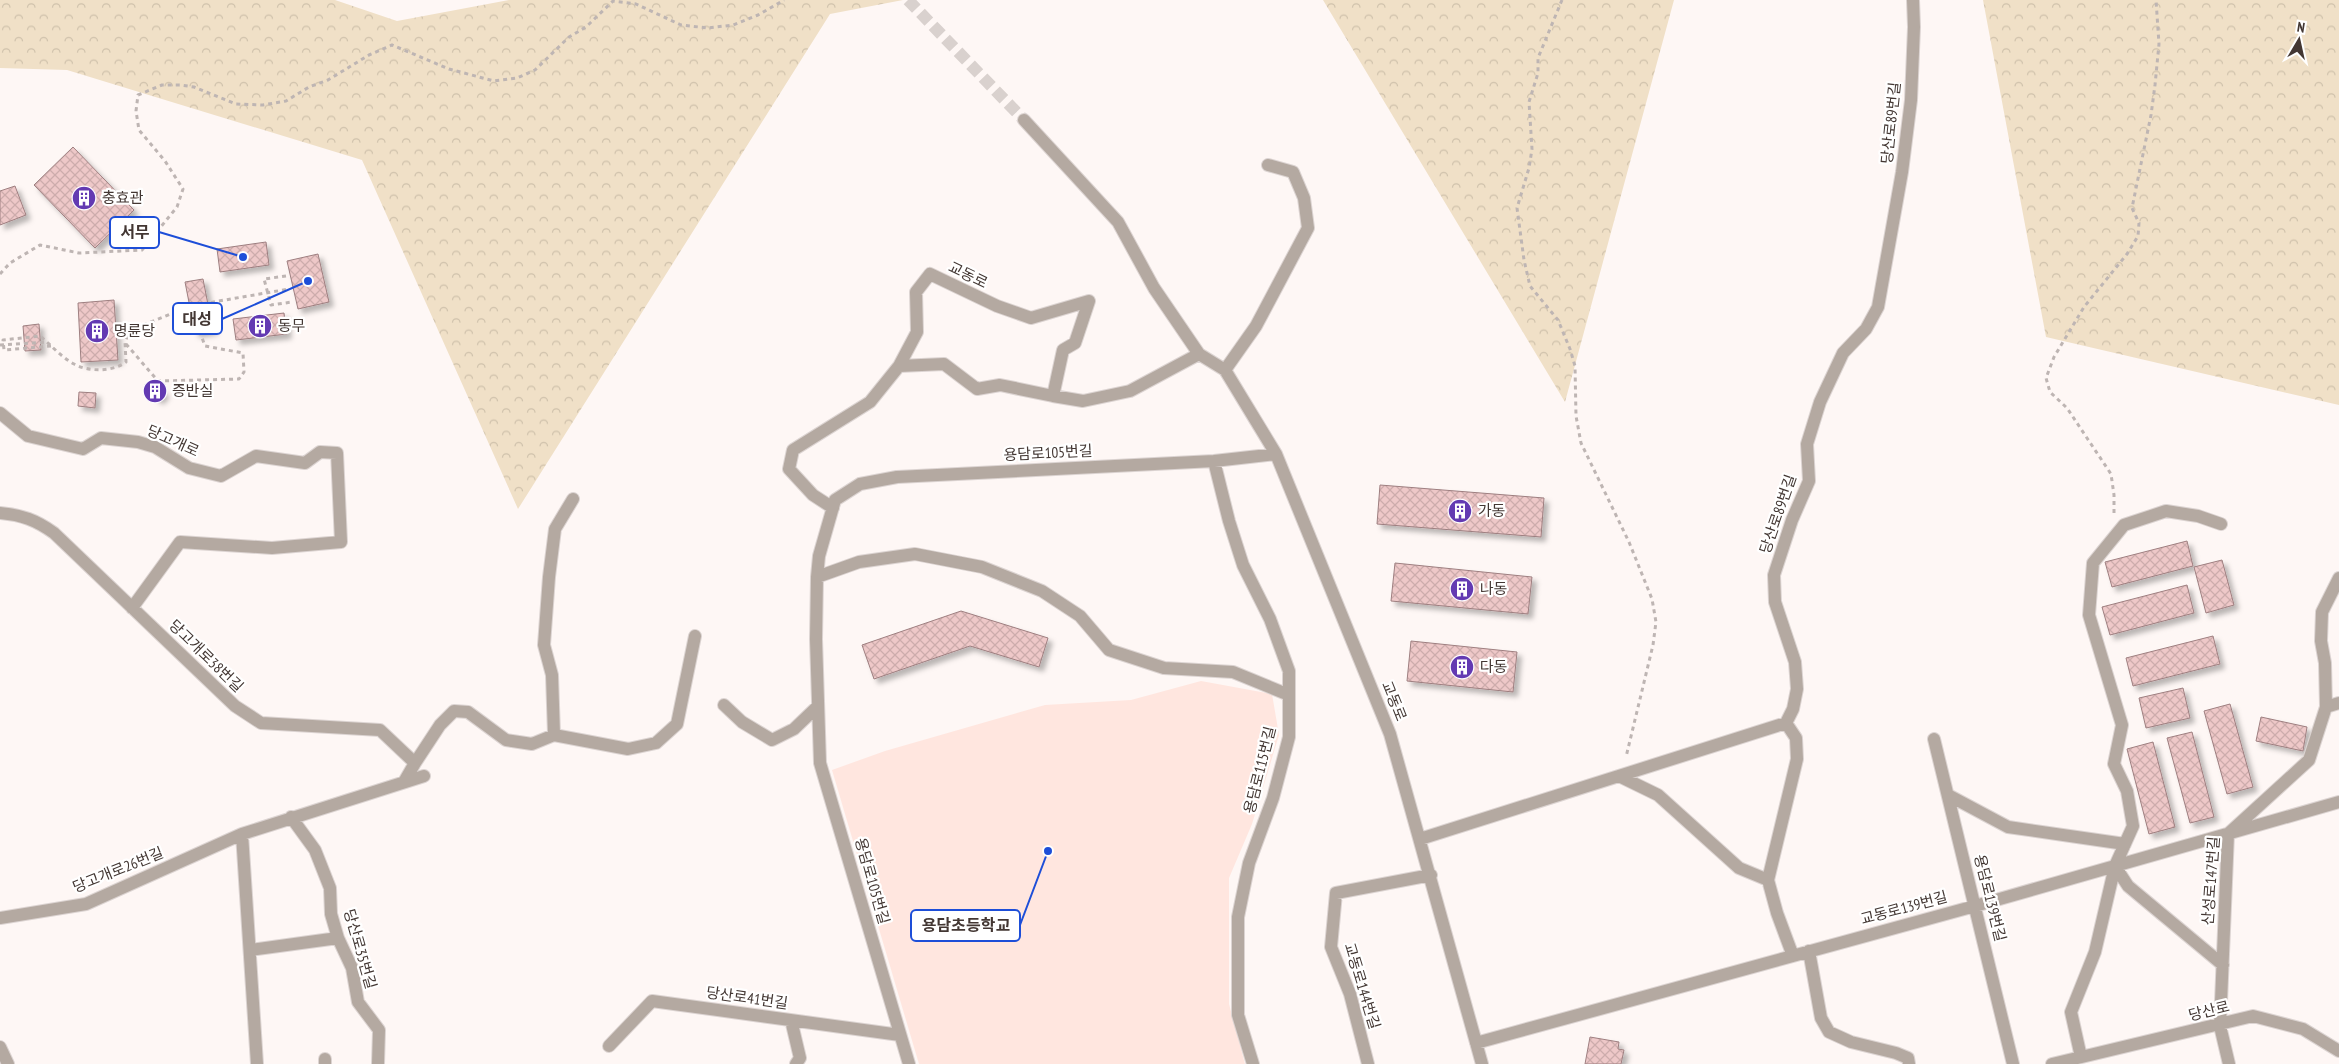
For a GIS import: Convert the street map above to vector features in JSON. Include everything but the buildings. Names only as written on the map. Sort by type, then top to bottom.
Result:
[{"type":"street","name":"당산로89번길","points":[[1786,723],[1793,709],[1797,689],[1795,662],[1775,602],[1774,575],[1792,520],[1809,481],[1806,444],[1820,402],[1843,353],[1866,329],[1878,308],[1902,172],[1911,100],[1914,27],[1913,0]]},
{"type":"street","name":"교동로","points":[[1024,120],[1118,222],[1154,288],[1200,354],[1225,370],[1276,454],[1390,734],[1482,1064]]},
{"type":"street","points":[[1225,370],[1256,326],[1308,228],[1304,198],[1293,172],[1268,165]]},
{"type":"street","name":"교동로","points":[[899,366],[917,332],[916,292],[930,274],[997,306],[1032,318],[1089,301],[1075,343],[1063,350],[1053,396]]},
{"type":"street","points":[[833,508],[813,495],[789,469],[793,450],[870,402],[899,366],[944,364],[977,390],[1000,385],[1083,402],[1130,391],[1200,354]]},
{"type":"street","name":"당고개로","points":[[0,413],[28,436],[82,449],[101,438],[138,442],[155,447],[189,468],[221,476],[256,456],[306,463],[320,452],[337,453],[341,542],[272,548],[180,542],[132,608]]},
{"type":"street","name":"용담로105번길","points":[[909,1064],[820,764],[817,577],[819,556],[836,500],[860,484],[897,477],[1214,461],[1276,454]]},
{"type":"street","name":"용담로115번길","points":[[1214,461],[1229,521],[1243,565],[1270,619],[1289,671],[1289,737],[1273,798],[1249,863],[1238,917],[1238,1015],[1253,1064]]},
{"type":"street","points":[[554,735],[552,675],[544,645],[549,577],[555,529],[573,499]]},
{"type":"street","points":[[2081,1057],[2071,1012],[2095,952],[2115,866],[2133,826],[2128,791],[2114,764],[2122,725],[2089,615],[2093,563],[2124,525],[2166,511],[2198,516],[2221,524]]},
{"type":"street","name":"당고개로38번길","points":[[0,514],[22,515],[40,522],[54,533],[235,706],[261,724],[380,730],[415,763]]},
{"type":"street","points":[[817,577],[859,562],[915,554],[982,567],[1042,591],[1080,616],[1109,650],[1164,668],[1233,672],[1289,695]]},
{"type":"street","name":"산성로147번길","points":[[2229,1064],[2220,1026],[2228,834],[2309,760],[2326,706],[2325,663],[2320,641],[2322,612],[2339,578]]},
{"type":"street","points":[[404,782],[440,725],[454,711],[468,712],[506,740],[532,744],[554,735],[628,749],[656,743],[677,724],[695,636]]},
{"type":"street","points":[[2326,706],[2339,703]]},
{"type":"street","points":[[724,705],[742,722],[772,740],[794,729],[818,706]]},
{"type":"street","points":[[1420,839],[1786,723],[1796,738],[1797,759],[1768,880],[1777,913],[1793,956]]},
{"type":"street","name":"용담로139번길","points":[[1934,739],[2013,1064]]},
{"type":"street","name":"당고개로26번길","points":[[0,918],[86,904],[242,834],[424,776]]},
{"type":"street","points":[[1619,776],[1658,795],[1740,868],[1768,880]]},
{"type":"street","points":[[1948,795],[2008,826],[2125,844]]},
{"type":"street","name":"교동로139번길","points":[[1476,1043],[1975,906],[2339,802]]},
{"type":"street","name":"당산로35번길","points":[[291,817],[315,850],[330,888],[331,914],[338,938],[352,968],[358,1002],[379,1030],[378,1064]]},
{"type":"street","points":[[242,834],[257,1064]]},
{"type":"street","points":[[2115,866],[2128,886],[2223,965]]},
{"type":"street","name":"교동로144번길","points":[[1368,1064],[1350,994],[1331,947],[1336,893],[1431,876]]},
{"type":"street","points":[[250,950],[338,938]]},
{"type":"street","points":[[1809,951],[1821,1018],[1829,1032],[1851,1042],[1896,1053],[1908,1058],[1909,1064]]},
{"type":"street","name":"당산로41번길","points":[[609,1046],[652,1001],[900,1035]]},
{"type":"street","name":"당산로","points":[[2052,1064],[2220,1026],[2253,1016],[2303,1028],[2339,1051]]},
{"type":"street","points":[[791,1020],[800,1058],[796,1064]]},
{"type":"street","points":[[0,1047],[8,1064]]},
{"type":"path","points":[[0,274],[10,263],[40,245],[79,253],[142,250],[177,207],[184,189],[165,161],[139,130],[136,111],[138,95],[162,85],[194,88],[236,104],[263,105],[286,101],[309,87],[328,80],[369,55],[392,45],[449,69],[494,81],[517,78],[535,70],[569,37],[586,27],[613,1],[636,4],[681,25],[708,28],[733,25],[758,15],[784,0]]},
{"type":"path","points":[[1562,0],[1538,58],[1538,73],[1529,102],[1532,149],[1530,168],[1517,208],[1524,260],[1530,286],[1558,320],[1575,366],[1576,416],[1581,443],[1629,542],[1652,599],[1656,622],[1653,645],[1625,759]]},
{"type":"path","points":[[2114,536],[2114,494],[2111,474],[2067,408],[2050,392],[2046,378],[2054,357],[2084,307],[2127,254],[2138,236],[2140,223],[2132,208],[2155,86],[2159,44],[2156,0]]},
{"type":"path","points":[[286,276],[264,279],[271,305],[292,302]]},
{"type":"path","points":[[3,347],[4,340],[40,336],[80,367],[118,368],[126,362],[125,343],[130,331],[190,306],[289,289]]},
{"type":"path","points":[[125,343],[158,381],[239,379],[244,372],[243,353],[205,346],[200,332]]},
{"type":"path","points":[[3,347],[46,342]]},
{"type":"path","points":[[3,347],[51,346]]},
{"type":"shaded area","points":[[1201,681],[1272,694],[1279,735],[1252,824],[1229,878],[1229,1004],[1245,1064],[919,1064],[832,770],[885,751],[1045,705],[1131,700]]},
{"type":"green space","points":[[0,0],[335,0],[397,21],[509,0],[903,0],[830,14],[518,509],[362,160],[67,70],[0,68]]},
{"type":"green space","points":[[1323,0],[1674,0],[1565,402]]},
{"type":"green space","points":[[1983,0],[2339,0],[2339,405],[2046,337]]},
{"type":"tunnel","points":[[908,0],[1024,120]]},
{"type":"place","name":"충효관","points":[[84,198]]},
{"type":"place","name":"서무","points":[[243,257]]},
{"type":"place","name":"대성","points":[[308,281]]},
{"type":"place","name":"동무","points":[[260,326]]},
{"type":"place","name":"명륜당","points":[[97,331]]},
{"type":"place","name":"증반실","points":[[155,391]]},
{"type":"place","name":"가동","points":[[1460,511]]},
{"type":"place","name":"나동","points":[[1462,589]]},
{"type":"place","name":"다동","points":[[1462,667]]},
{"type":"place","name":"용담초등학교","points":[[1048,851]]}]
